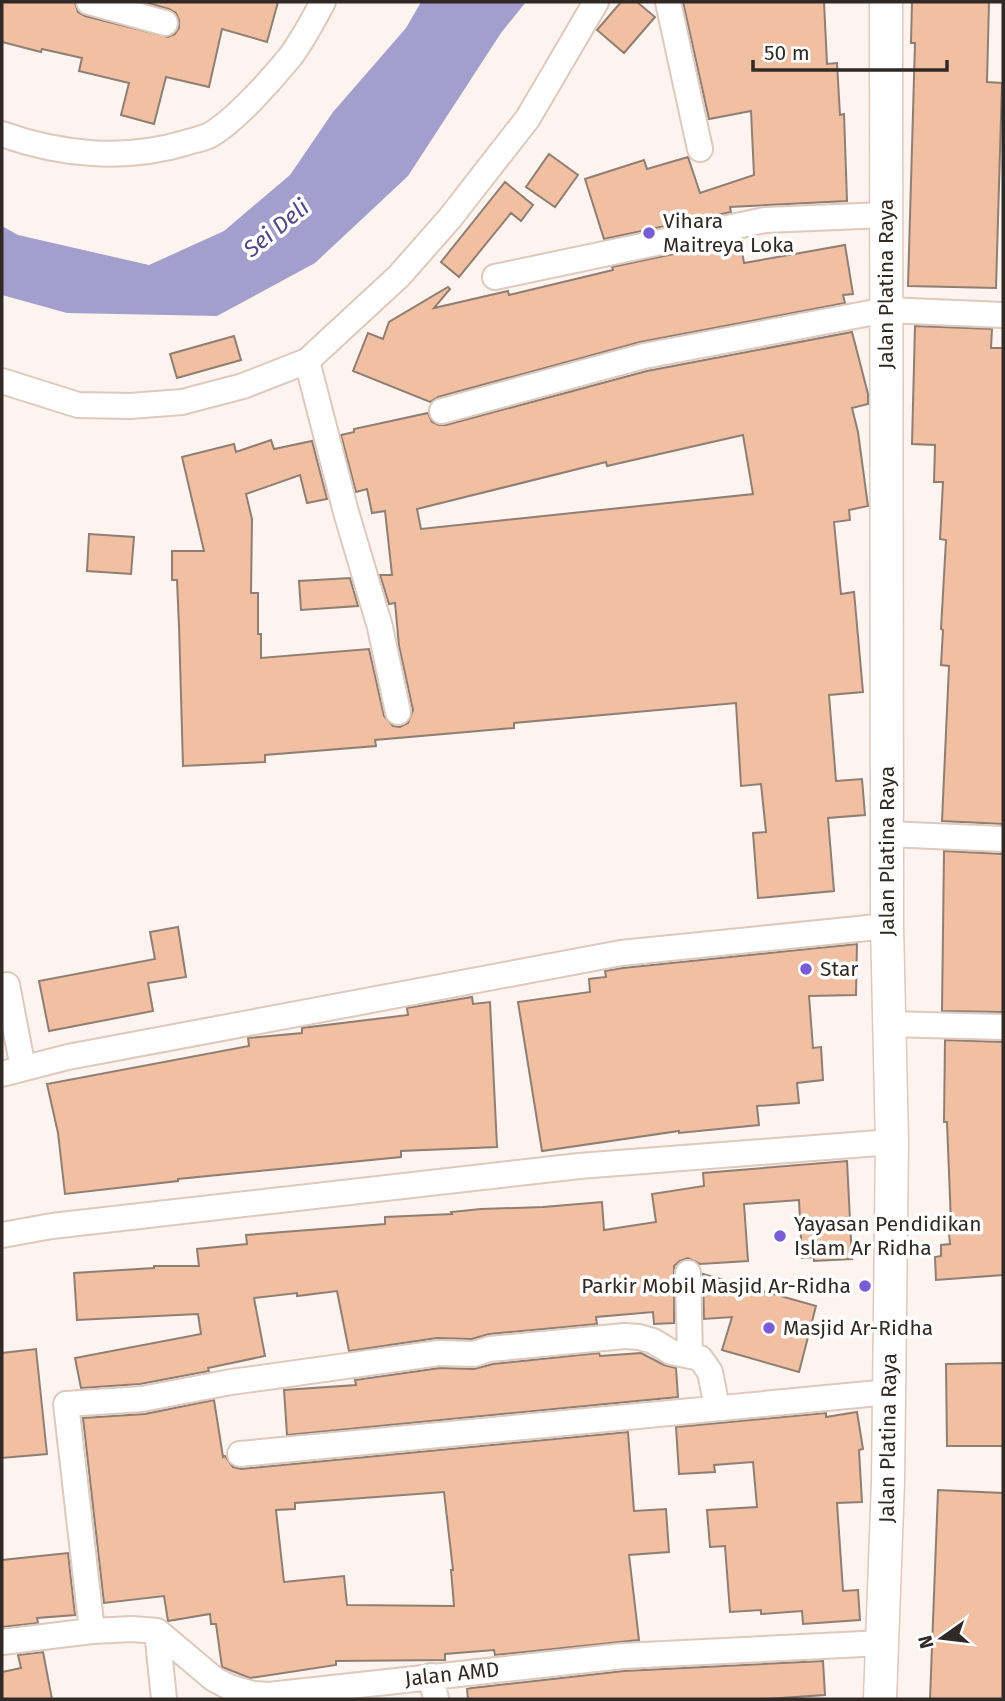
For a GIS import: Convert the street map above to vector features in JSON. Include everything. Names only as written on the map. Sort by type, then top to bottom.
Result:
[{"type":"main road","name":"Jalan Platina Raya","points":[[880,1699],[889,1392],[892,1142],[887,926],[886,2]]},
{"type":"street","points":[[89,2],[165,23]]},
{"type":"street","points":[[2,134],[39,146],[98,154],[165,149],[210,135],[242,109],[291,55],[323,2]]},
{"type":"street","points":[[2,381],[78,405],[130,406],[182,402],[243,386],[307,361],[399,276],[450,218],[528,118],[596,2]]},
{"type":"street","points":[[668,2],[700,149]]},
{"type":"street","points":[[495,277],[765,220],[886,215]]},
{"type":"street","points":[[442,411],[644,356],[886,310],[1003,315]]},
{"type":"street","points":[[307,361],[346,512],[380,627],[398,712]]},
{"type":"street","points":[[887,834],[1003,839]]},
{"type":"street","points":[[7,985],[12,1071],[68,1057],[621,953],[887,926]]},
{"type":"street","points":[[888,1024],[1003,1027]]},
{"type":"street","points":[[2,1235],[51,1226],[579,1166],[892,1142]]},
{"type":"street","points":[[688,1273],[690,1355]]},
{"type":"street","points":[[92,1631],[66,1404],[142,1399],[231,1382],[439,1353],[474,1354],[490,1349],[625,1336],[653,1341],[671,1352],[700,1358],[710,1372],[717,1408]]},
{"type":"street","points":[[240,1454],[889,1392]]},
{"type":"street","points":[[2,1642],[92,1631],[157,1631],[164,1699]]},
{"type":"street","name":"Jalan AMD","points":[[157,1631],[214,1679],[253,1694],[269,1695],[434,1688],[623,1656],[883,1643]]},
{"type":"water","name":"Sei Deli","points":[[421,2],[526,2],[501,33],[408,176],[315,263],[217,316],[67,313],[2,295],[2,226],[18,235],[149,265],[224,231],[290,175],[333,112],[406,28]]},
{"type":"building","points":[[2,2],[75,2],[78,12],[85,16],[168,37],[175,34],[179,28],[176,13],[144,2],[278,2],[267,42],[222,29],[209,87],[166,77],[154,124],[121,115],[129,83],[79,71],[82,58],[42,49],[41,52],[2,42]]},
{"type":"building","points":[[621,2],[637,2],[655,17],[624,53],[597,30]]},
{"type":"building","points":[[683,2],[824,2],[827,64],[837,63],[840,115],[844,114],[847,201],[730,207],[731,212],[604,239],[585,179],[644,160],[647,169],[688,157],[700,193],[754,175],[751,111],[709,119]]},
{"type":"building","points":[[912,2],[989,2],[987,82],[1002,83],[996,288],[908,286],[915,43],[911,43]]},
{"type":"building","points":[[549,154],[578,175],[555,207],[526,187]]},
{"type":"building","points":[[505,182],[533,205],[521,221],[511,213],[459,277],[441,262]]},
{"type":"building","points":[[740,240],[744,263],[845,245],[853,294],[843,295],[845,303],[640,342],[438,397],[430,402],[353,371],[368,333],[383,339],[389,322],[448,287],[450,289],[434,308],[508,291],[509,295],[613,270],[612,267]]},
{"type":"building","points":[[915,326],[992,329],[991,348],[1003,348],[1003,824],[942,821],[949,666],[941,665],[946,540],[940,539],[943,482],[934,482],[935,445],[912,444]]},
{"type":"building","points":[[852,332],[868,394],[868,404],[852,408],[868,506],[849,510],[850,520],[834,522],[841,594],[854,592],[863,692],[829,695],[836,781],[862,779],[865,815],[828,818],[834,891],[758,898],[753,833],[766,832],[761,784],[741,786],[736,703],[514,723],[514,728],[375,740],[376,746],[265,755],[265,762],[183,766],[177,580],[172,580],[172,551],[204,551],[182,457],[234,444],[236,452],[271,440],[274,449],[312,441],[327,499],[307,503],[300,475],[246,494],[252,519],[251,593],[258,593],[261,658],[369,649],[384,716],[393,726],[400,727],[408,723],[413,710],[399,646],[395,603],[389,604],[380,575],[392,575],[385,511],[372,513],[367,489],[356,492],[341,435],[354,432],[354,429],[428,413],[432,422],[446,425],[647,371]],"holes":[[[743,435],[753,494],[421,529],[417,509],[606,462],[607,466]]]},
{"type":"building","points":[[234,336],[241,360],[177,378],[170,354]]},
{"type":"building","points":[[89,534],[134,537],[131,574],[87,571]]},
{"type":"building","points":[[350,578],[358,606],[301,610],[299,581]]},
{"type":"building","points":[[944,851],[1003,854],[1003,1012],[942,1011]]},
{"type":"building","points":[[178,927],[186,977],[148,983],[153,1011],[49,1031],[39,981],[155,959],[150,932]]},
{"type":"building","points":[[857,944],[856,995],[809,996],[813,1048],[821,1047],[823,1080],[797,1083],[799,1103],[757,1106],[759,1125],[679,1131],[542,1151],[518,1002],[590,992],[589,979],[606,977],[605,971]]},
{"type":"building","points":[[472,997],[473,1004],[490,1002],[497,1147],[401,1151],[401,1157],[178,1179],[65,1194],[58,1133],[47,1084],[249,1046],[248,1038],[302,1033],[302,1028],[408,1015],[407,1008]]},
{"type":"building","points":[[945,1040],[1003,1042],[1003,1275],[936,1280],[935,1257],[941,1256],[941,1245],[950,1244],[948,1223],[951,1223],[947,1122],[944,1122]]},
{"type":"building","points":[[847,1161],[852,1259],[814,1261],[814,1257],[802,1258],[799,1200],[744,1204],[748,1261],[700,1264],[688,1258],[674,1266],[674,1323],[654,1324],[653,1312],[596,1317],[597,1324],[489,1334],[472,1339],[437,1338],[349,1351],[337,1291],[297,1296],[297,1293],[254,1298],[265,1356],[208,1368],[209,1371],[140,1384],[81,1388],[75,1358],[201,1334],[198,1314],[77,1320],[74,1273],[154,1266],[199,1266],[197,1249],[247,1244],[246,1235],[385,1224],[385,1217],[452,1214],[451,1212],[481,1209],[602,1202],[604,1230],[656,1222],[652,1194],[704,1186],[703,1173]]},
{"type":"building","name":"Masjid Ar-Ridha","points":[[703,1274],[816,1306],[799,1372],[722,1350],[732,1317],[704,1319]]},
{"type":"building","points":[[36,1349],[47,1454],[2,1458],[2,1353]]},
{"type":"building","points":[[599,1353],[600,1356],[641,1353],[676,1368],[678,1397],[287,1435],[284,1390],[356,1385],[355,1380],[440,1368],[474,1369],[493,1364]]},
{"type":"building","points":[[1003,1363],[1003,1446],[947,1446],[946,1364]]},
{"type":"building","points":[[214,1400],[223,1457],[225,1456],[233,1467],[241,1469],[628,1432],[634,1511],[666,1509],[669,1552],[629,1555],[639,1640],[495,1655],[494,1650],[445,1654],[445,1660],[336,1661],[336,1665],[250,1678],[222,1667],[216,1624],[211,1624],[210,1614],[168,1621],[164,1596],[104,1603],[83,1418],[145,1414]],"holes":[[[444,1492],[453,1570],[454,1606],[347,1605],[344,1576],[284,1582],[276,1510],[295,1509],[295,1503]]]},
{"type":"building","points":[[857,1412],[863,1449],[859,1450],[862,1502],[837,1503],[843,1591],[858,1590],[860,1620],[803,1624],[802,1611],[761,1614],[761,1610],[730,1612],[725,1546],[710,1547],[707,1510],[757,1507],[753,1462],[714,1465],[715,1472],[679,1474],[676,1427],[826,1413],[826,1417]]},
{"type":"building","points":[[938,1490],[1003,1493],[1003,1699],[930,1699]]},
{"type":"building","points":[[68,1553],[75,1615],[37,1618],[38,1623],[2,1627],[2,1560]]},
{"type":"building","points":[[43,1652],[52,1699],[2,1699],[2,1672],[21,1668],[18,1655]]},
{"type":"building","points":[[823,1661],[825,1695],[765,1699],[468,1699],[467,1689],[624,1671]]},
{"type":"place","name":"Vihara Maitreya Loka","points":[[649,233]]},
{"type":"place","name":"Star","points":[[806,969]]},
{"type":"place","name":"Yayasan Pendidikan Islam Ar Ridha","points":[[780,1236]]},
{"type":"place","name":"Parkir Mobil Masjid Ar-Ridha","points":[[865,1286]]},
{"type":"place","name":"Masjid Ar-Ridha","points":[[769,1328]]}]
